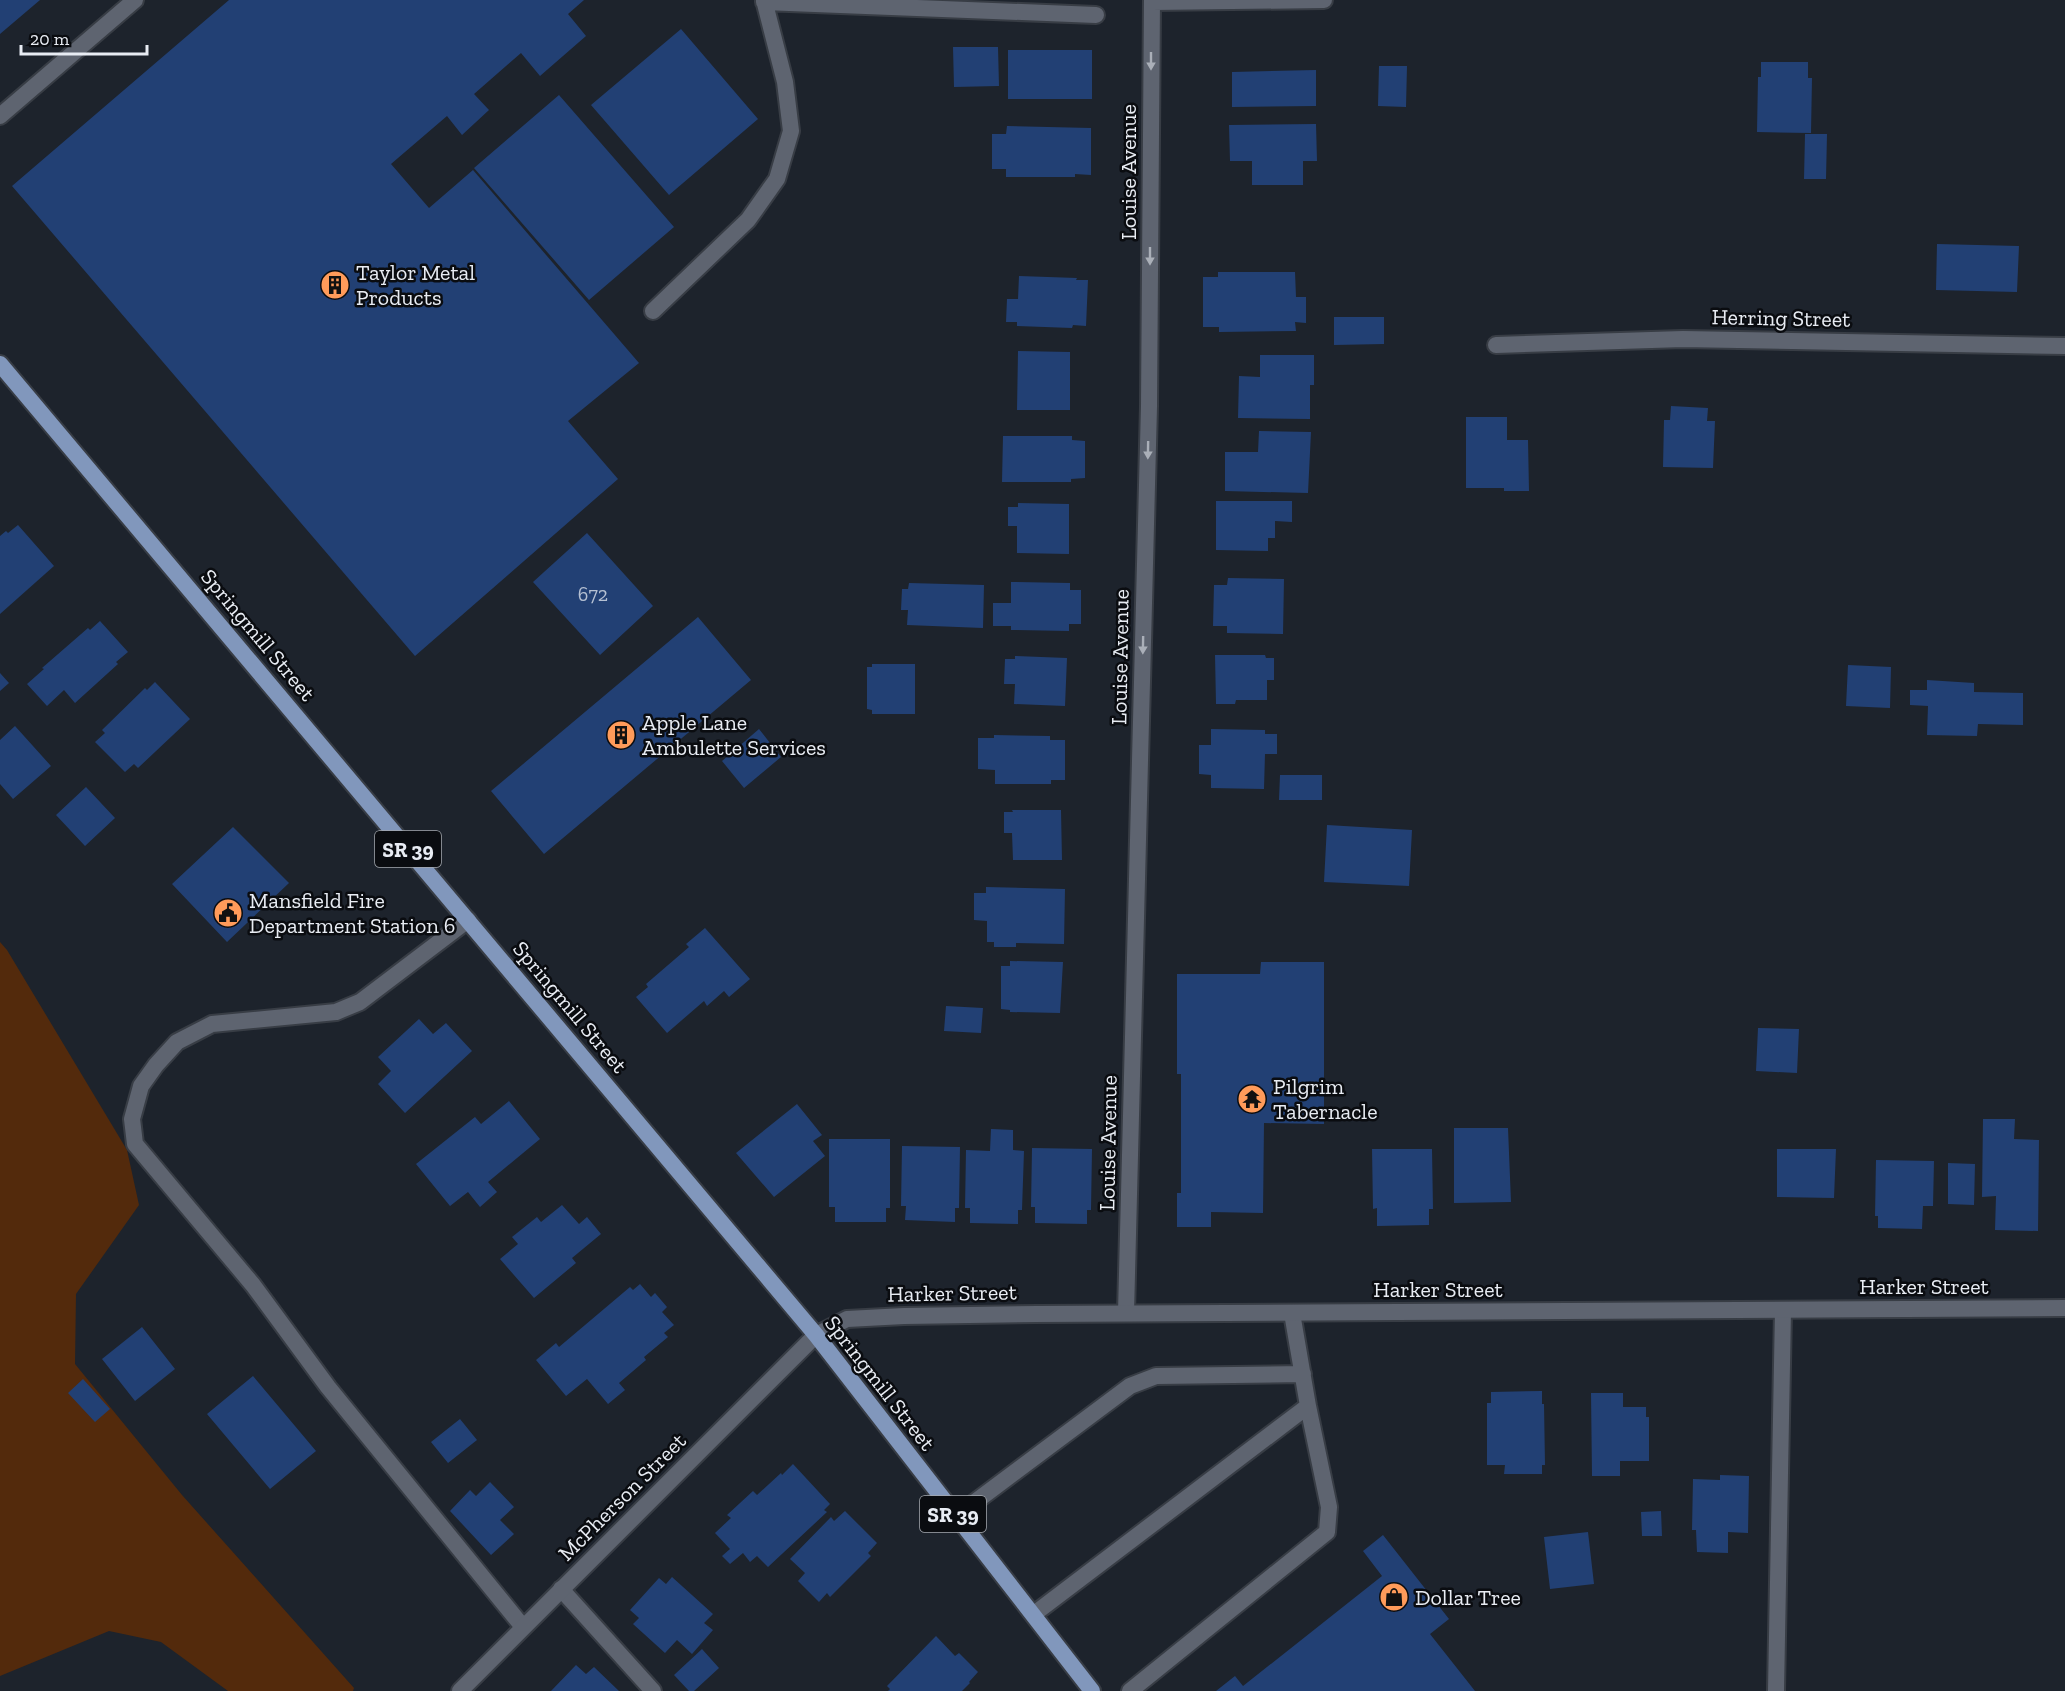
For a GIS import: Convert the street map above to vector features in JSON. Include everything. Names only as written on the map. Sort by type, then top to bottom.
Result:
[{"type":"main road","name":"Springmill Street","points":[[0,364],[816,1335],[1092,1691]]},
{"type":"street","points":[[0,116],[135,0]]},
{"type":"street","points":[[1152,1],[1324,0]]},
{"type":"street","points":[[652,311],[748,220],[777,179],[791,131],[785,82],[764,1],[1096,15]]},
{"type":"street","name":"Louise Avenue","points":[[1126,1313],[1149,406],[1152,1]]},
{"type":"street","name":"Herring Street","points":[[1496,345],[1683,339],[2065,346]]},
{"type":"street","points":[[468,920],[360,1002],[336,1012],[212,1024],[177,1042],[141,1086],[132,1119],[135,1144],[253,1285],[328,1387],[522,1627]]},
{"type":"street","name":"Harker Street","points":[[816,1335],[847,1319],[904,1316],[2065,1308]]},
{"type":"street","points":[[1776,1691],[1783,1310]]},
{"type":"street","points":[[1130,1691],[1327,1532],[1329,1507],[1292,1313]]},
{"type":"street","name":"McPherson Street","points":[[460,1691],[816,1335]]},
{"type":"street","points":[[955,1517],[1130,1386],[1156,1376],[1303,1374]]},
{"type":"street","points":[[1034,1614],[1308,1406]]},
{"type":"street","points":[[561,1589],[653,1691]]},
{"type":"shaded area","points":[[0,942],[7,950],[127,1150],[139,1205],[76,1294],[75,1364],[182,1495],[354,1688],[353,1691],[228,1691],[161,1642],[109,1631],[0,1676]]},
{"type":"building","points":[[0,0],[40,0],[0,34]]},
{"type":"building","name":"Taylor Metal Products","points":[[229,0],[584,0],[568,14],[586,36],[540,76],[521,53],[474,94],[489,110],[462,135],[447,116],[391,164],[429,208],[473,170],[639,363],[568,421],[618,479],[415,656],[12,186]]},
{"type":"building","points":[[681,29],[758,119],[669,195],[591,105]]},
{"type":"building","points":[[953,47],[998,47],[999,86],[954,87]]},
{"type":"building","points":[[1008,50],[1092,50],[1092,99],[1008,99]]},
{"type":"building","points":[[1761,62],[1808,62],[1808,78],[1812,78],[1811,133],[1757,132],[1758,77],[1761,77]]},
{"type":"building","points":[[1379,66],[1407,66],[1406,107],[1378,106]]},
{"type":"building","points":[[1316,70],[1316,106],[1232,107],[1232,72]]},
{"type":"building","points":[[559,95],[674,227],[589,300],[474,168]]},
{"type":"building","points":[[1316,124],[1317,161],[1303,161],[1303,185],[1252,185],[1252,161],[1230,161],[1229,125]]},
{"type":"building","points":[[1007,126],[1091,128],[1091,175],[1006,177],[1006,169],[992,169],[992,134],[1006,134]]},
{"type":"building","points":[[1805,134],[1827,134],[1826,179],[1804,179]]},
{"type":"building","points":[[1937,244],[2019,246],[2017,292],[1936,290]]},
{"type":"building","points":[[1218,272],[1295,272],[1296,297],[1306,297],[1306,323],[1295,322],[1296,331],[1219,332],[1219,327],[1203,327],[1203,277],[1218,277]]},
{"type":"building","points":[[1019,276],[1088,280],[1086,326],[1073,325],[1072,328],[1017,326],[1017,322],[1006,322],[1007,299],[1018,299]]},
{"type":"building","points":[[1334,317],[1384,317],[1384,344],[1334,345]]},
{"type":"building","points":[[1018,351],[1070,352],[1070,410],[1017,410]]},
{"type":"building","points":[[1260,355],[1314,355],[1314,385],[1310,385],[1310,419],[1238,418],[1239,376],[1260,377]]},
{"type":"building","points":[[1671,406],[1708,408],[1707,421],[1715,421],[1713,468],[1663,467],[1664,420],[1670,420]]},
{"type":"building","points":[[1466,417],[1507,417],[1507,440],[1528,440],[1529,491],[1504,491],[1504,488],[1466,488]]},
{"type":"building","points":[[1259,431],[1311,432],[1308,493],[1225,491],[1225,452],[1258,452]]},
{"type":"building","points":[[1003,436],[1072,436],[1072,440],[1085,441],[1085,478],[1071,479],[1071,482],[1002,482]]},
{"type":"building","points":[[1216,501],[1292,501],[1292,522],[1275,521],[1275,538],[1268,538],[1268,551],[1216,550]]},
{"type":"building","points":[[1018,503],[1069,504],[1069,554],[1017,553],[1017,526],[1008,526],[1008,507],[1018,507]]},
{"type":"building","points":[[18,525],[54,566],[0,614],[0,536]]},
{"type":"building","points":[[587,533],[653,606],[600,655],[533,582]]},
{"type":"building","points":[[1228,578],[1284,579],[1283,634],[1227,633],[1227,626],[1213,626],[1214,585],[1227,585]]},
{"type":"building","points":[[1011,582],[1070,583],[1070,590],[1081,590],[1081,624],[1069,624],[1069,631],[1011,630],[1011,626],[993,626],[993,603],[1011,603]]},
{"type":"building","points":[[909,583],[984,585],[983,628],[907,625],[908,610],[901,610],[902,589],[908,589]]},
{"type":"building","name":"Apple Lane Ambulette Services","points":[[698,617],[751,680],[544,854],[491,791]]},
{"type":"building","points":[[100,621],[128,652],[75,703],[64,690],[47,706],[27,684],[88,628],[90,630]]},
{"type":"building","points":[[1215,655],[1265,655],[1266,658],[1274,658],[1274,680],[1267,680],[1267,700],[1236,700],[1235,704],[1216,704]]},
{"type":"building","points":[[1015,656],[1067,658],[1065,706],[1014,704],[1015,684],[1004,684],[1005,659],[1015,659]]},
{"type":"building","points":[[872,664],[915,664],[915,714],[872,714],[872,710],[867,709],[867,667],[872,667]]},
{"type":"building","points":[[1848,665],[1891,667],[1890,708],[1846,706]]},
{"type":"building","points":[[0,673],[9,683],[0,691]]},
{"type":"building","points":[[1927,680],[1974,683],[1974,692],[2023,693],[2023,725],[1978,724],[1977,736],[1927,735],[1928,706],[1910,705],[1910,690],[1927,690]]},
{"type":"building","points":[[155,682],[190,719],[138,768],[134,764],[125,772],[95,742],[105,733],[102,730],[145,688],[147,690]]},
{"type":"building","points":[[15,726],[51,766],[13,799],[0,784],[0,740]]},
{"type":"building","points":[[759,729],[781,757],[744,788],[722,761]]},
{"type":"building","points":[[1211,729],[1265,730],[1265,734],[1277,734],[1277,754],[1265,754],[1264,789],[1211,788],[1211,775],[1199,774],[1199,745],[1211,745]]},
{"type":"building","points":[[994,735],[1050,736],[1050,740],[1065,740],[1065,780],[1051,780],[1051,784],[995,784],[995,770],[978,769],[978,738],[994,738]]},
{"type":"building","points":[[1280,775],[1322,775],[1322,800],[1279,800]]},
{"type":"building","points":[[86,787],[115,818],[85,846],[56,815]]},
{"type":"building","points":[[1012,810],[1061,810],[1062,860],[1013,860],[1012,833],[1004,833],[1004,812],[1013,812]]},
{"type":"building","points":[[1327,825],[1412,830],[1409,886],[1324,882]]},
{"type":"building","name":"Mansfield Fire Department Station 6","points":[[233,827],[289,883],[227,942],[172,884]]},
{"type":"building","points":[[986,887],[1065,889],[1064,944],[1016,943],[1016,947],[994,947],[994,942],[987,942],[987,921],[974,920],[974,893],[986,893]]},
{"type":"building","points":[[705,928],[750,979],[729,997],[724,991],[707,1006],[704,1001],[667,1033],[636,997],[648,987],[646,984],[689,947],[686,944]]},
{"type":"building","points":[[1010,961],[1063,962],[1060,1013],[1010,1012],[1010,1010],[1001,1009],[1001,966],[1010,966]]},
{"type":"building","name":"Pilgrim Tabernacle","points":[[1261,962],[1324,962],[1324,1124],[1264,1123],[1263,1213],[1211,1212],[1211,1227],[1177,1227],[1177,1193],[1181,1193],[1181,1074],[1177,1074],[1177,974],[1260,974]]},
{"type":"building","points":[[946,1006],[983,1008],[981,1033],[944,1031]]},
{"type":"building","points":[[419,1019],[433,1034],[446,1023],[472,1051],[405,1113],[378,1084],[391,1071],[378,1057]]},
{"type":"building","points":[[1758,1028],[1799,1029],[1797,1073],[1756,1071]]},
{"type":"building","points":[[509,1101],[540,1139],[488,1182],[497,1192],[480,1207],[468,1192],[450,1206],[416,1164],[475,1117],[481,1124]]},
{"type":"building","points":[[797,1104],[822,1135],[813,1141],[825,1156],[774,1197],[736,1153]]},
{"type":"building","points":[[1983,1119],[2015,1119],[2014,1139],[2039,1140],[2038,1231],[1995,1230],[1996,1196],[1982,1197]]},
{"type":"building","points":[[1454,1128],[1508,1128],[1511,1202],[1454,1203]]},
{"type":"building","points":[[991,1129],[1013,1130],[1013,1150],[1024,1151],[1022,1210],[1018,1210],[1018,1224],[970,1223],[970,1208],[965,1208],[966,1150],[990,1151]]},
{"type":"building","points":[[829,1139],[890,1139],[890,1208],[886,1208],[886,1222],[835,1222],[835,1207],[829,1207]]},
{"type":"building","points":[[902,1146],[960,1147],[959,1208],[955,1208],[955,1222],[905,1220],[906,1206],[901,1206]]},
{"type":"building","points":[[1032,1148],[1092,1149],[1091,1210],[1087,1210],[1087,1224],[1035,1223],[1035,1207],[1031,1207]]},
{"type":"building","points":[[1372,1149],[1432,1149],[1433,1209],[1429,1209],[1429,1225],[1377,1226],[1377,1208],[1373,1209]]},
{"type":"building","points":[[1777,1149],[1836,1149],[1834,1198],[1777,1197]]},
{"type":"building","points":[[1876,1160],[1934,1161],[1933,1206],[1923,1206],[1922,1229],[1878,1228],[1878,1216],[1875,1216]]},
{"type":"building","points":[[1948,1163],[1975,1164],[1974,1205],[1948,1204]]},
{"type":"building","points":[[562,1205],[579,1224],[587,1217],[601,1234],[572,1258],[576,1263],[534,1298],[500,1259],[518,1244],[512,1237],[537,1217],[541,1222]]},
{"type":"building","points":[[640,1284],[651,1297],[655,1293],[667,1307],[662,1312],[674,1325],[664,1333],[668,1337],[644,1357],[646,1360],[619,1383],[625,1390],[608,1404],[587,1379],[566,1396],[536,1360],[556,1343],[559,1347],[630,1287],[633,1290]]},
{"type":"building","points":[[142,1327],[175,1369],[135,1401],[102,1359]]},
{"type":"building","points":[[253,1376],[316,1451],[270,1489],[207,1414]]},
{"type":"building","points":[[83,1379],[110,1409],[95,1422],[68,1393]]},
{"type":"building","points":[[1542,1391],[1545,1465],[1542,1465],[1542,1474],[1504,1474],[1505,1465],[1487,1465],[1487,1403],[1491,1403],[1491,1392]]},
{"type":"building","points":[[1591,1393],[1623,1393],[1623,1407],[1646,1407],[1646,1417],[1649,1417],[1649,1461],[1620,1461],[1620,1476],[1592,1476]]},
{"type":"building","points":[[460,1419],[477,1440],[448,1463],[431,1442]]},
{"type":"building","points":[[793,1464],[830,1504],[824,1510],[827,1512],[768,1567],[757,1556],[750,1562],[743,1553],[730,1564],[722,1556],[730,1549],[715,1533],[731,1518],[727,1515],[753,1491],[757,1495]]},
{"type":"building","points":[[1720,1475],[1749,1476],[1748,1533],[1728,1532],[1728,1553],[1697,1552],[1696,1530],[1692,1530],[1693,1479],[1720,1480]]},
{"type":"building","points":[[490,1482],[514,1507],[500,1520],[514,1534],[491,1555],[450,1511],[470,1490],[476,1496]]},
{"type":"building","points":[[845,1511],[877,1543],[868,1553],[871,1556],[830,1597],[827,1593],[819,1602],[798,1581],[805,1573],[790,1559],[831,1517],[834,1521]]},
{"type":"building","points":[[1661,1511],[1662,1536],[1642,1536],[1641,1512]]},
{"type":"building","points":[[1588,1532],[1594,1584],[1550,1589],[1544,1537]]},
{"type":"building","name":"Dollar Tree","points":[[1383,1535],[1449,1619],[1430,1634],[1475,1691],[1216,1691],[1235,1676],[1243,1686],[1382,1576],[1363,1551]]},
{"type":"building","points":[[672,1577],[713,1614],[704,1623],[713,1630],[692,1654],[677,1640],[665,1653],[633,1624],[639,1618],[630,1610],[659,1578],[666,1584]]},
{"type":"building","points":[[936,1636],[955,1656],[959,1653],[978,1672],[970,1683],[962,1691],[888,1691],[890,1689],[887,1686]]},
{"type":"building","points":[[702,1649],[719,1668],[694,1691],[689,1691],[674,1675]]},
{"type":"building","points":[[576,1665],[586,1674],[594,1667],[619,1691],[551,1691]]},
{"type":"place","name":"Taylor Metal Products","points":[[335,285]]},
{"type":"place","name":"Apple Lane Ambulette Services","points":[[621,735]]},
{"type":"place","name":"Mansfield Fire Department Station 6","points":[[228,913]]},
{"type":"place","name":"Pilgrim Tabernacle","points":[[1252,1099]]},
{"type":"place","name":"Dollar Tree","points":[[1394,1597]]}]
